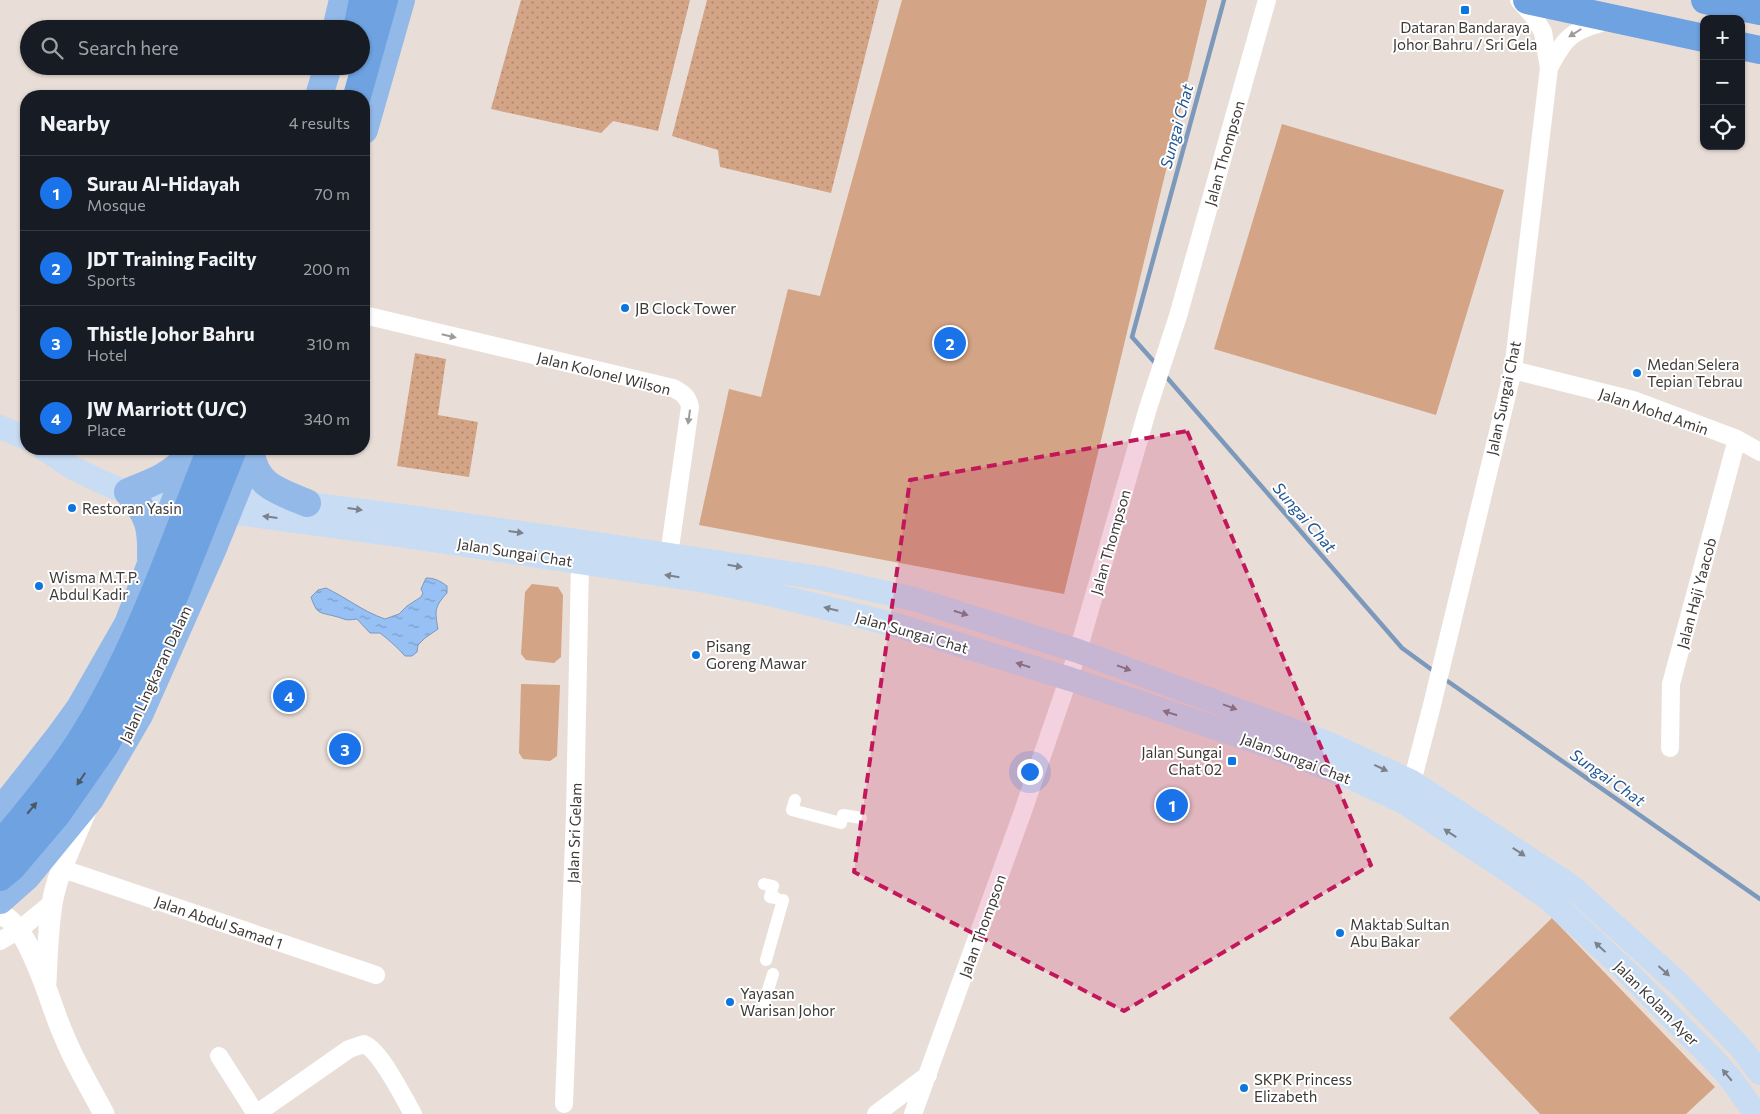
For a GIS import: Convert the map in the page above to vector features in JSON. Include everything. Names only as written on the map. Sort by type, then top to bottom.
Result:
[{"type":"highway","points":[[359,20],[363,0]]},
{"type":"highway","points":[[370,74],[384,0]]},
{"type":"highway","points":[[1527,0],[1700,37]]},
{"type":"highway","points":[[1705,0],[1760,11]]},
{"type":"highway","points":[[1745,47],[1760,50]]},
{"type":"highway","points":[[338,75],[338,90]]},
{"type":"highway","points":[[367,90],[370,75]]},
{"type":"highway","points":[[0,844],[36,804],[53,780],[81,740],[110,688],[144,619],[209,455]]},
{"type":"highway","name":"Jalan Lingkaran Dalam","points":[[0,877],[12,867],[57,814],[105,744],[132,693],[244,455]]},
{"type":"main road","points":[[338,20],[343,0]]},
{"type":"main road","points":[[369,90],[401,0]]},
{"type":"main road","points":[[323,90],[333,75]]},
{"type":"main road","points":[[366,75],[371,86],[369,90]]},
{"type":"main road","points":[[0,427],[20,435]]},
{"type":"main road","points":[[53,455],[73,468],[128,492],[139,504],[147,516],[151,533],[151,562]]},
{"type":"main road","points":[[128,492],[163,478],[177,468],[189,455]]},
{"type":"main road","points":[[0,812],[80,708],[128,624],[193,455]]},
{"type":"main road","name":"Jalan Lingkaran Dalam","points":[[0,900],[27,876],[90,799],[139,715],[231,503],[245,455]]},
{"type":"main road","points":[[248,455],[256,473],[265,483],[280,492],[306,503]]},
{"type":"main road","points":[[128,492],[150,488],[178,497],[231,503]]},
{"type":"main road","name":"Jalan Sungai Chat","points":[[231,503],[306,503],[417,518],[820,578],[914,598],[1078,651],[1327,743],[1412,782],[1556,890]]},
{"type":"main road","name":"Jalan Sungai Chat","points":[[231,503],[406,536],[705,581],[765,593],[896,625],[1070,679],[1239,736],[1352,778],[1405,803],[1507,870],[1556,890]]},
{"type":"main road","name":"Jalan Kolam Ayer","points":[[1756,1114],[1737,1086],[1714,1060],[1626,971],[1556,890],[1571,886],[1680,985],[1740,1047],[1760,1073]]},
{"type":"street","name":"Jalan Thompson","points":[[913,1114],[1070,679],[1152,397],[1178,316],[1267,0]]},
{"type":"street","name":"Jalan Sungai Chat","points":[[1412,782],[1438,682],[1512,370],[1548,68],[1543,32],[1534,17],[1519,0]]},
{"type":"street","name":"Jalan Sungai Chat","points":[[1548,68],[1566,39],[1583,28],[1616,18]]},
{"type":"street","name":"Jalan Kolonel Wilson","points":[[370,316],[673,388],[685,394],[689,400],[690,407],[669,556]]},
{"type":"street","name":"Jalan Mohd Amin","points":[[1512,370],[1633,400],[1752,449]]},
{"type":"street","name":"Jalan Haji Yaacob","points":[[1670,748],[1671,684],[1752,449]]},
{"type":"street","name":"Jalan Sri Gelam","points":[[564,1104],[575,804],[580,562]]},
{"type":"street","points":[[46,987],[52,903],[90,799]]},
{"type":"street","points":[[795,800],[792,810],[841,823],[843,815],[861,818]]},
{"type":"street","name":"Jalan Abdul Samad 1","points":[[63,869],[376,975]]},
{"type":"street","points":[[764,884],[773,886],[770,897],[780,899],[766,960]]},
{"type":"street","points":[[0,941],[19,930],[52,903]]},
{"type":"street","points":[[0,915],[11,920],[29,947],[74,1056],[104,1114]]},
{"type":"street","points":[[764,1003],[773,974]]},
{"type":"street","points":[[219,1056],[256,1114],[349,1049],[364,1044],[370,1046],[380,1060],[413,1114]]},
{"type":"street","points":[[876,1114],[928,1075]]},
{"type":"highlighted area","points":[[1187,431],[1371,865],[1124,1011],[854,872],[910,480]]},
{"type":"shaded area","points":[[521,0],[690,0],[658,131],[613,121],[601,133],[491,109]]},
{"type":"shaded area","points":[[707,0],[879,0],[831,193],[720,167],[718,150],[672,136]]},
{"type":"shaded area","points":[[902,0],[1207,0],[1064,594],[699,525],[729,389],[761,397],[788,289],[820,296]]},
{"type":"shaded area","points":[[1282,124],[1504,190],[1436,415],[1214,349]]},
{"type":"shaded area","points":[[415,353],[446,359],[438,415],[478,422],[469,477],[397,466]]},
{"type":"shaded area","points":[[532,584],[558,587],[563,595],[561,657],[554,663],[526,660],[521,654],[525,592]]},
{"type":"shaded area","points":[[521,684],[560,685],[557,756],[550,761],[523,759],[519,753]]},
{"type":"shaded area","points":[[1552,918],[1715,1087],[1686,1114],[1540,1114],[1449,1018]]},
{"type":"water","points":[[426,578],[437,580],[447,586],[447,593],[436,610],[438,629],[418,645],[417,652],[412,656],[405,656],[380,633],[370,633],[357,619],[350,620],[324,614],[315,607],[311,597],[318,590],[326,588],[385,619],[399,614],[421,597],[423,593],[421,589]]},
{"type":"waterway","name":"Sungai Chat","points":[[1157,365],[1132,337],[1224,0]]},
{"type":"waterway","name":"Sungai Chat","points":[[1163,373],[1402,648],[1435,672]]},
{"type":"waterway","name":"Sungai Chat","points":[[1443,678],[1760,899]]},
{"type":"place","name":"Dataran Bandaraya Johor Bahru / Sri Gela","points":[[1465,10]]},
{"type":"place","name":"JB Clock Tower","points":[[625,308]]},
{"type":"place","name":"JDT Training Facilty","points":[[950,343]]},
{"type":"place","name":"Medan Selera Tepian Tebrau","points":[[1637,373]]},
{"type":"place","name":"Restoran Yasin","points":[[72,508]]},
{"type":"place","name":"Wisma M.T.P. Abdul Kadir","points":[[39,586]]},
{"type":"place","name":"Pisang Goreng Mawar","points":[[696,655]]},
{"type":"place","name":"JW Marriott (U/C)","points":[[289,696]]},
{"type":"place","name":"Thistle Johor Bahru","points":[[345,749]]},
{"type":"place","name":"Jalan Sungai Chat 02","points":[[1232,761]]},
{"type":"place","name":"Surau Al-Hidayah","points":[[1172,805]]},
{"type":"place","name":"Maktab Sultan Abu Bakar","points":[[1340,933]]},
{"type":"place","name":"Yayasan Warisan Johor","points":[[730,1002]]},
{"type":"place","name":"SKPK Princess Elizabeth","points":[[1244,1088]]}]
